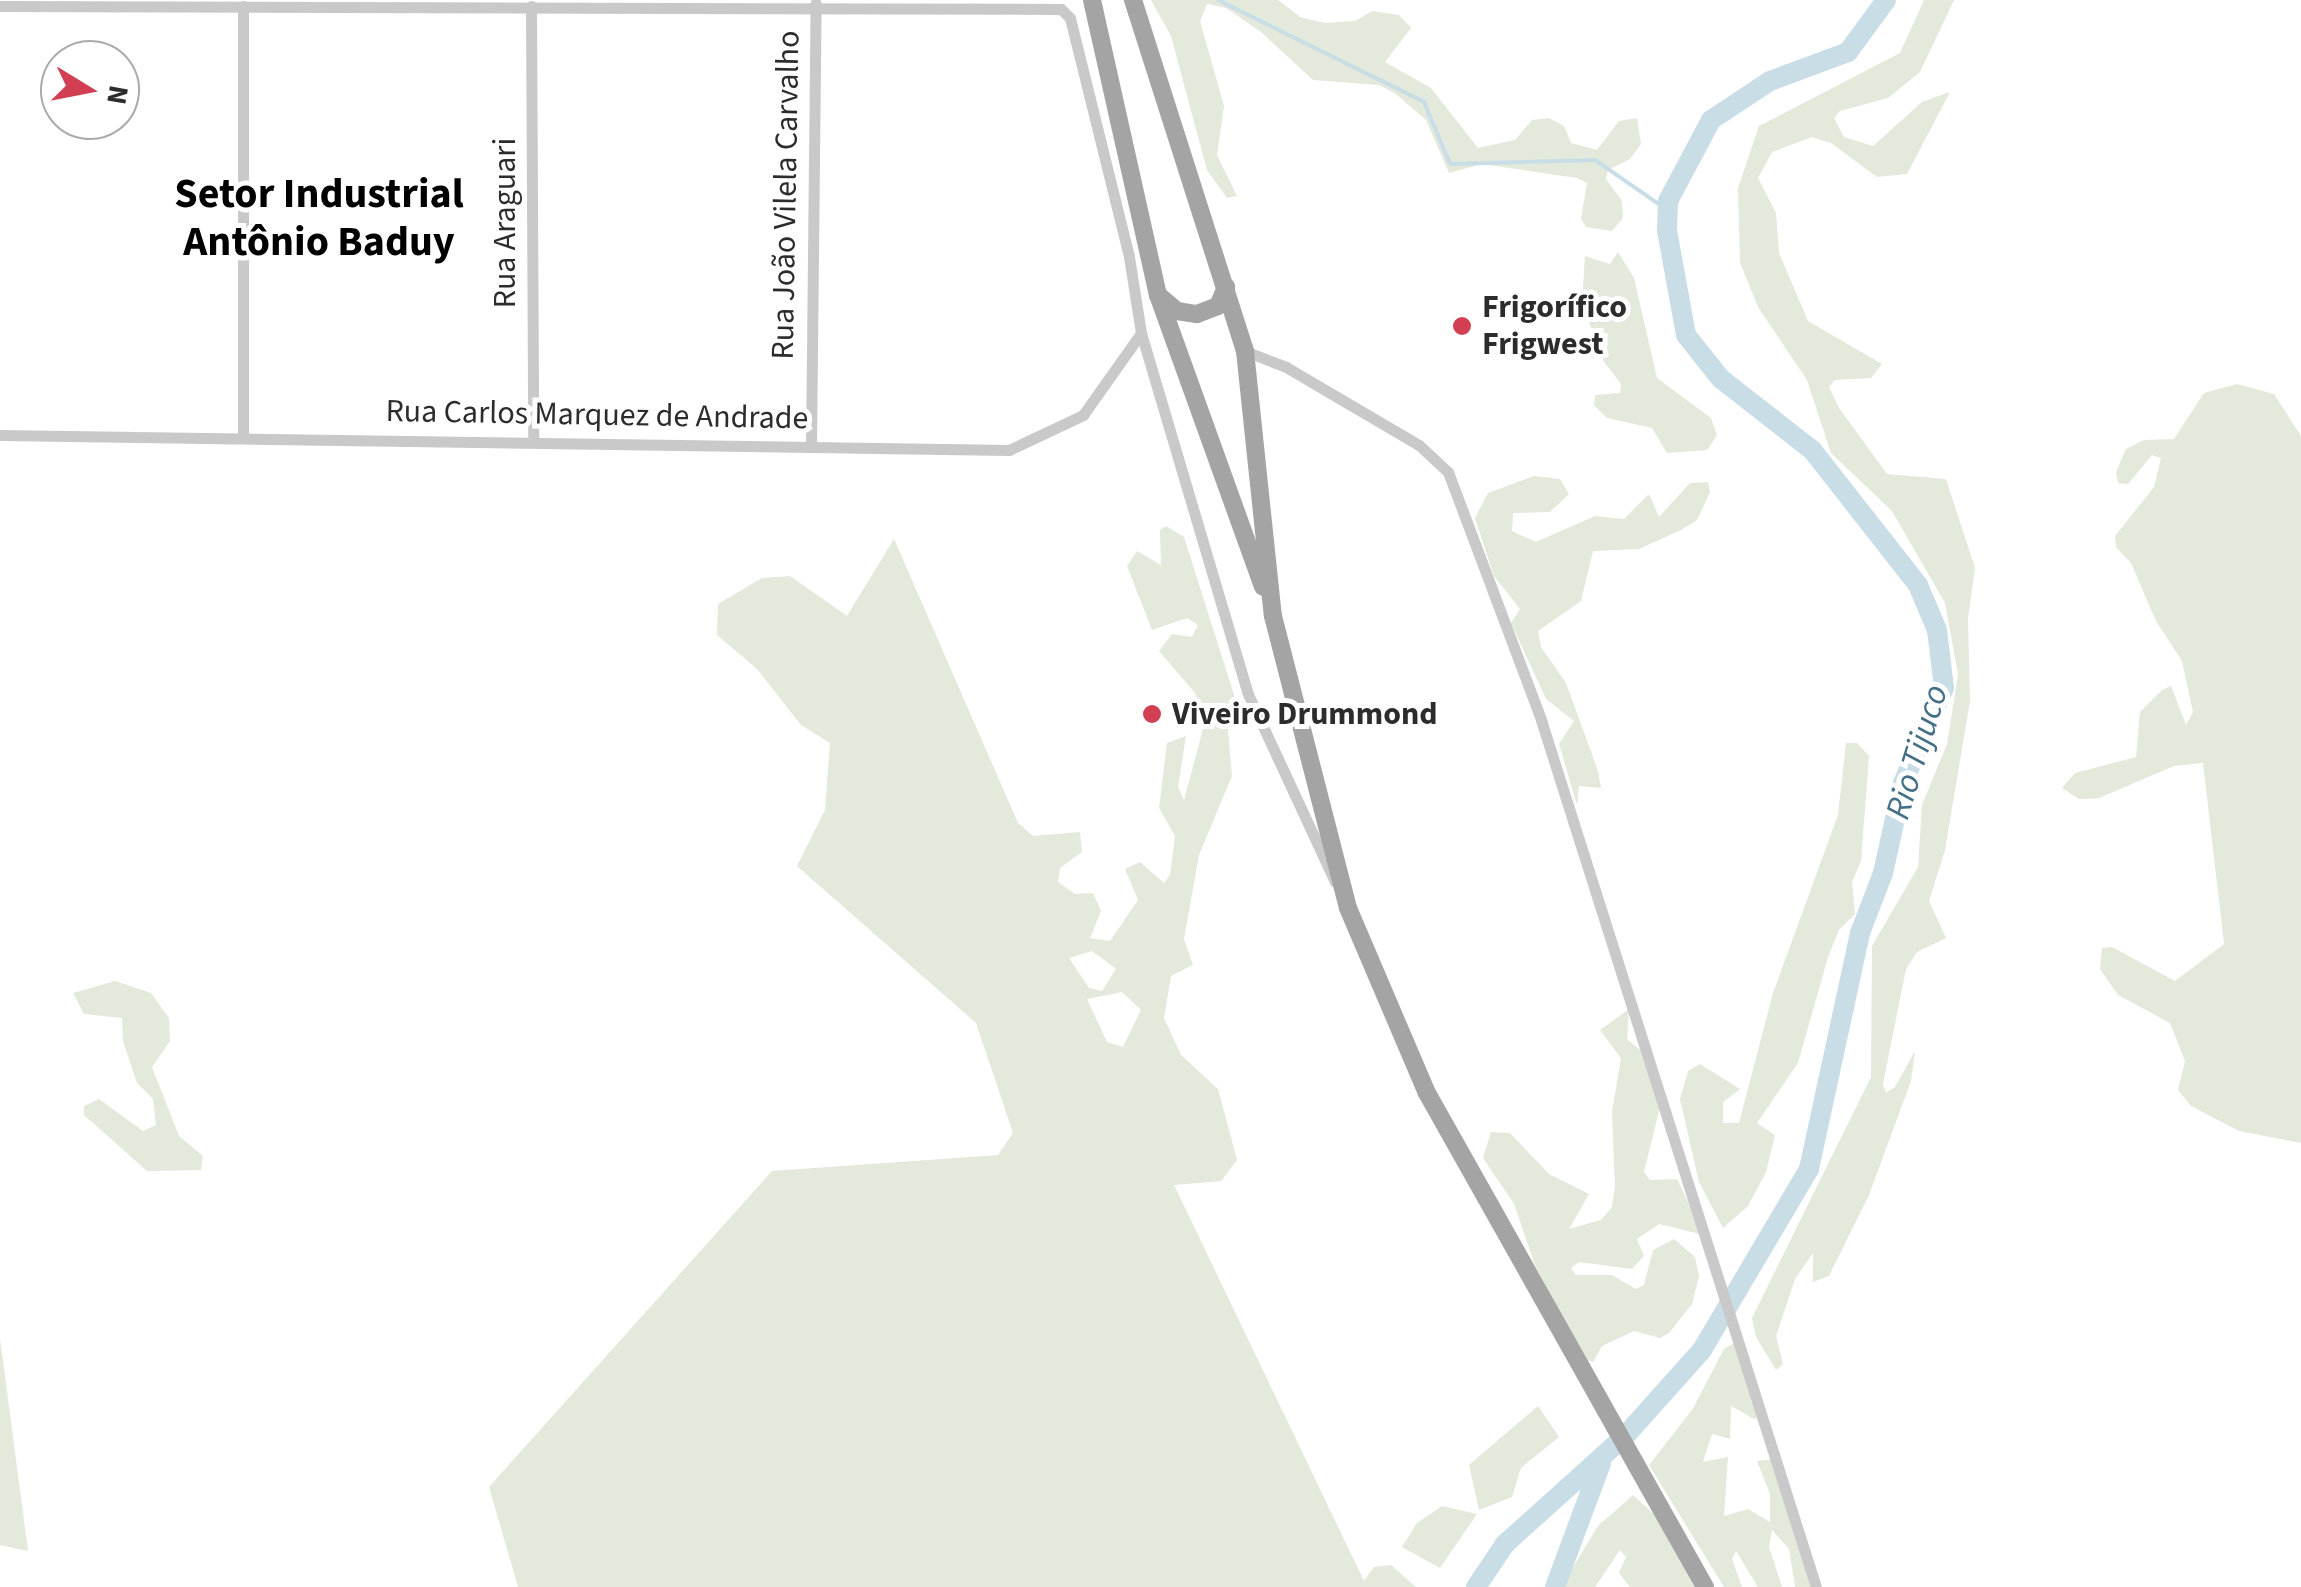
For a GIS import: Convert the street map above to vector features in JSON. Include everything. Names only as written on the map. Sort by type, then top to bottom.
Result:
[{"type":"main road","points":[[1092,0],[1158,295],[1273,616],[1348,908],[1427,1092],[1704,1587]]},
{"type":"main road","points":[[1133,0],[1170,130],[1226,287],[1244,352],[1273,616]]},
{"type":"main road","points":[[1158,295],[1177,311],[1196,314],[1218,306],[1226,287]]},
{"type":"street","points":[[0,6],[816,3],[1061,8],[1070,18],[1129,257],[1141,333],[1247,692],[1348,908]]},
{"type":"street","name":"Rua João Vilela Carvalho","points":[[811,447],[816,3]]},
{"type":"street","points":[[243,6],[243,437]]},
{"type":"street","name":"Rua Araguari","points":[[531,6],[533,439]]},
{"type":"street","name":"Rua Carlos Marquez de Andrade","points":[[0,436],[533,439],[1009,450],[1036,442],[1083,415],[1141,333]]},
{"type":"street","points":[[1244,352],[1286,367],[1419,445],[1448,472],[1504,611],[1698,1201],[1816,1587]]},
{"type":"shaded area","points":[[1151,0],[1278,0],[1300,17],[1325,23],[1355,21],[1372,11],[1399,15],[1411,28],[1385,62],[1431,88],[1478,148],[1515,140],[1532,120],[1549,118],[1564,126],[1571,143],[1597,150],[1619,121],[1637,118],[1641,144],[1630,159],[1608,170],[1606,179],[1622,201],[1623,218],[1612,231],[1586,227],[1581,219],[1587,183],[1577,178],[1482,164],[1449,173],[1426,120],[1396,94],[1379,85],[1313,80],[1261,32],[1226,8],[1207,4],[1200,21],[1224,106],[1217,155],[1237,196],[1227,198],[1207,170],[1171,36]]},
{"type":"shaded area","points":[[1924,0],[1954,0],[1920,72],[1888,98],[1840,111],[1834,118],[1844,137],[1873,146],[1922,102],[1950,92],[1907,174],[1877,177],[1831,143],[1812,137],[1772,152],[1758,178],[1776,213],[1779,253],[1808,321],[1882,364],[1871,378],[1835,380],[1829,387],[1839,408],[1887,474],[1946,479],[1975,568],[1968,618],[1970,701],[1945,850],[1929,901],[1946,938],[1917,952],[1906,969],[1883,1084],[1886,1093],[1895,1087],[1915,1051],[1911,1081],[1869,1195],[1829,1276],[1813,1282],[1813,1253],[1795,1279],[1776,1336],[1783,1364],[1776,1370],[1756,1337],[1752,1318],[1871,1077],[1872,946],[1918,867],[1922,805],[1947,744],[1958,674],[1945,603],[1892,511],[1831,453],[1807,380],[1758,307],[1740,262],[1738,188],[1759,126],[1900,53]]},
{"type":"shaded area","points":[[1618,252],[1634,278],[1657,378],[1711,418],[1717,435],[1707,450],[1667,453],[1652,428],[1607,418],[1594,405],[1595,395],[1620,393],[1621,384],[1604,362],[1582,304],[1585,256],[1610,264]]},
{"type":"shaded area","points":[[2237,384],[2274,394],[2301,436],[2301,1143],[2239,1131],[2191,1106],[2178,1090],[2185,1061],[2170,1023],[2118,995],[2100,969],[2102,948],[2112,947],[2175,981],[2224,944],[2203,763],[2174,766],[2099,798],[2079,799],[2062,788],[2075,773],[2136,757],[2140,712],[2162,690],[2171,686],[2186,725],[2193,712],[2182,661],[2156,621],[2131,563],[2116,547],[2115,536],[2154,487],[2161,458],[2152,455],[2128,484],[2118,483],[2116,472],[2126,449],[2144,440],[2174,439],[2204,393]]},
{"type":"shaded area","points":[[1534,476],[1560,479],[1569,494],[1550,512],[1513,513],[1512,531],[1536,542],[1595,516],[1624,519],[1649,494],[1659,517],[1690,483],[1708,482],[1710,492],[1697,520],[1681,530],[1639,549],[1593,551],[1581,601],[1538,631],[1541,647],[1566,683],[1598,771],[1601,788],[1579,786],[1577,805],[1559,744],[1574,721],[1546,699],[1511,623],[1520,609],[1494,576],[1475,518],[1488,493]]},
{"type":"shaded area","points":[[1166,526],[1184,537],[1235,698],[1228,730],[1232,776],[1199,855],[1184,939],[1193,965],[1171,976],[1164,1018],[1181,1055],[1218,1089],[1237,1160],[1221,1181],[1174,1185],[1364,1581],[1374,1567],[1391,1565],[1416,1587],[518,1587],[489,1487],[772,1171],[998,1155],[1013,1133],[976,1023],[797,866],[825,810],[830,743],[801,725],[757,669],[717,635],[718,604],[762,578],[790,576],[847,616],[894,539],[1018,823],[1033,836],[1080,832],[1082,852],[1060,868],[1058,882],[1075,894],[1093,893],[1101,911],[1090,938],[1110,941],[1138,900],[1125,869],[1140,862],[1164,883],[1170,875],[1175,836],[1159,808],[1167,743],[1186,736],[1178,787],[1184,800],[1203,729],[1195,693],[1159,651],[1172,634],[1192,637],[1198,625],[1187,618],[1152,630],[1127,566],[1137,551],[1161,565],[1160,530]],"holes":[[[1092,951],[1116,969],[1102,991],[1089,988],[1069,958]],[[1122,992],[1141,1010],[1123,1047],[1107,1042],[1087,999]]]},
{"type":"shaded area","points":[[1846,743],[1857,743],[1869,756],[1861,861],[1852,882],[1855,914],[1839,930],[1828,957],[1798,1063],[1757,1123],[1775,1135],[1766,1172],[1748,1206],[1723,1228],[1699,1182],[1680,1099],[1688,1071],[1700,1064],[1740,1089],[1723,1102],[1723,1123],[1739,1123],[1773,993],[1838,815]]},
{"type":"shaded area","points":[[115,981],[151,993],[169,1018],[170,1041],[152,1067],[179,1136],[203,1156],[201,1170],[147,1171],[84,1115],[84,1106],[99,1099],[143,1131],[156,1125],[153,1099],[137,1083],[123,1041],[122,1018],[84,1014],[73,993]]},
{"type":"shaded area","points":[[1629,1009],[1627,1039],[1640,1050],[1660,1107],[1644,1172],[1650,1180],[1677,1179],[1704,1235],[1659,1224],[1637,1239],[1644,1256],[1632,1269],[1579,1262],[1571,1268],[1576,1275],[1612,1275],[1636,1289],[1644,1285],[1653,1250],[1674,1239],[1695,1257],[1699,1276],[1692,1304],[1669,1333],[1660,1338],[1634,1331],[1602,1346],[1593,1362],[1585,1359],[1535,1265],[1514,1204],[1483,1158],[1491,1132],[1510,1133],[1549,1174],[1589,1194],[1569,1229],[1601,1220],[1612,1207],[1615,1187],[1612,1112],[1621,1058],[1600,1030]]},
{"type":"shaded area","points":[[0,1338],[28,1551],[0,1545]]},
{"type":"shaded area","points":[[1739,1340],[1762,1415],[1754,1419],[1731,1406],[1730,1439],[1712,1434],[1703,1462],[1728,1457],[1724,1516],[1748,1509],[1770,1522],[1770,1494],[1757,1461],[1774,1459],[1814,1587],[1795,1587],[1789,1549],[1772,1530],[1769,1547],[1782,1587],[1758,1587],[1736,1551],[1732,1559],[1742,1587],[1724,1587],[1649,1465],[1692,1410],[1724,1349]]},
{"type":"shaded area","points":[[1538,1406],[1559,1437],[1521,1468],[1512,1497],[1479,1510],[1469,1465]]},
{"type":"shaded area","points":[[1633,1495],[1655,1515],[1694,1587],[1630,1587],[1619,1573],[1626,1557],[1620,1550],[1595,1587],[1561,1587],[1598,1526]]},
{"type":"shaded area","points":[[1442,1506],[1477,1514],[1440,1568],[1402,1547],[1417,1523]]},
{"type":"waterway","points":[[1218,0],[1424,102],[1450,164],[1595,160],[1666,209]]},
{"type":"waterway","name":"Rio Tijuco","points":[[1476,1587],[1505,1544],[1626,1435],[1702,1350],[1809,1169],[1860,933],[1883,873],[1903,783],[1944,688],[1937,630],[1918,585],[1812,450],[1721,379],[1686,335],[1667,230],[1668,201],[1711,120],[1770,81],[1848,52],[1886,0]]},
{"type":"waterway","name":"Rio Tijuco","points":[[1555,1587],[1601,1463]]},
{"type":"place","name":"Frigorífico Frigwest","points":[[1462,326]]},
{"type":"place","name":"Viveiro Drummond","points":[[1152,714]]},
{"type":"district","name":"Setor Industrial Antônio Baduy","points":[[319,218]]}]
